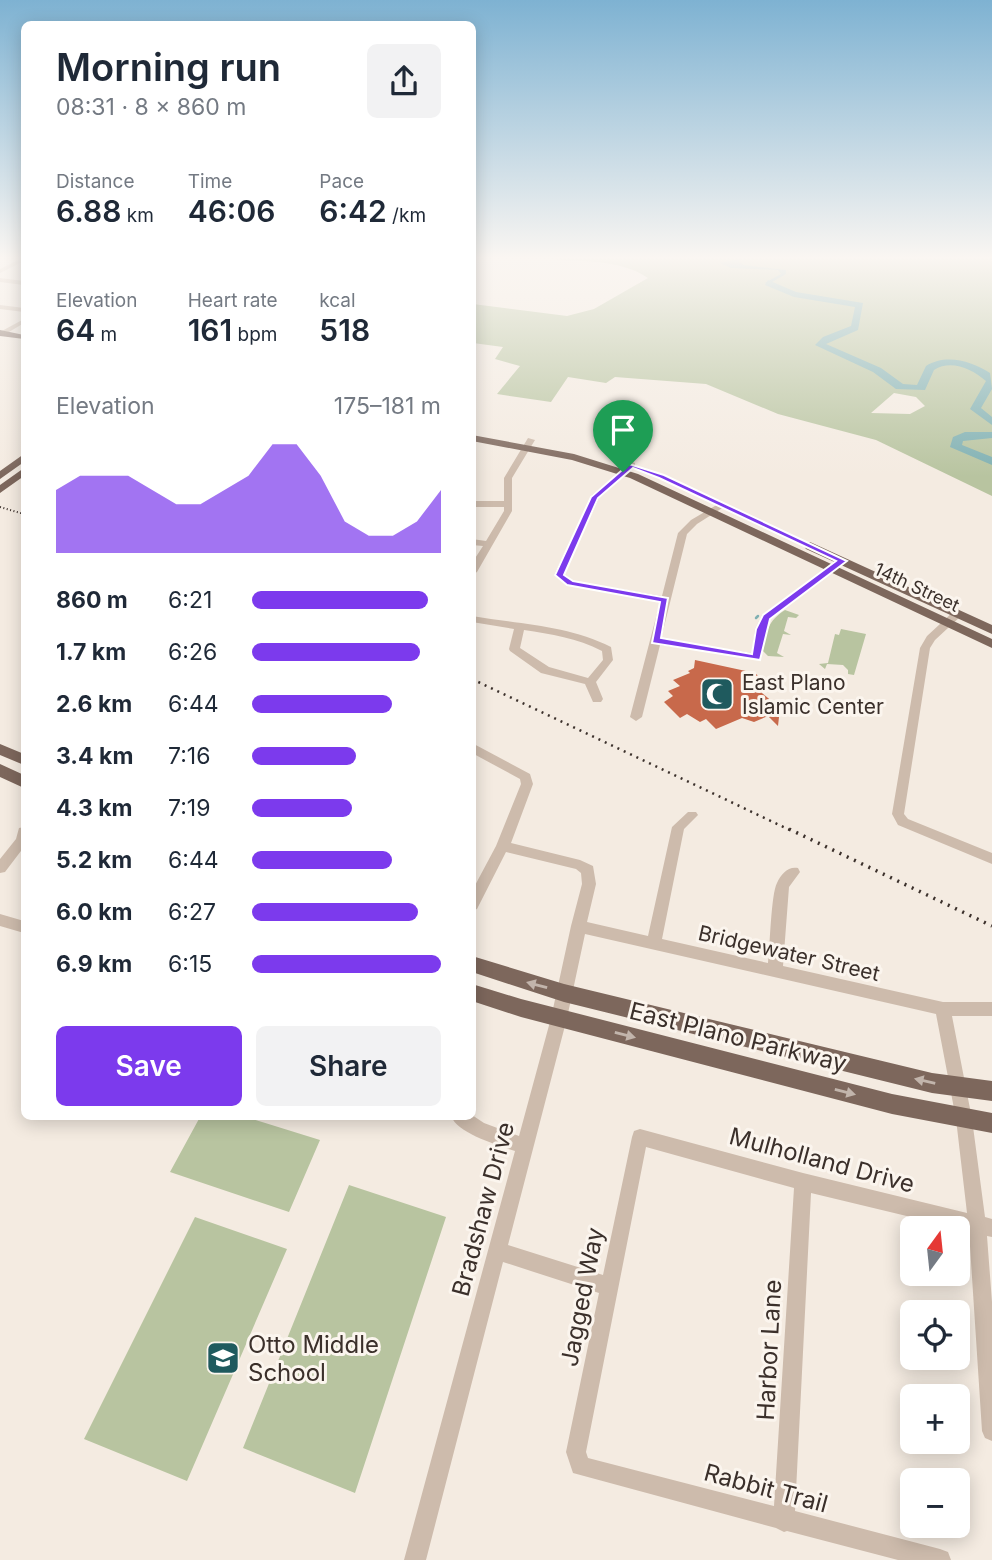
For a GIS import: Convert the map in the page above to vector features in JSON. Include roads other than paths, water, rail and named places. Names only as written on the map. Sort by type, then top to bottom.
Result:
[{"type":"main road","points":[[4,332],[21,336]]},
{"type":"main road","name":"14th Street","points":[[476,430],[628,468],[952,618],[992,631]]},
{"type":"main road","name":"14th Street","points":[[476,438],[529,444]]},
{"type":"main road","points":[[0,476],[21,459]]},
{"type":"main road","points":[[0,490],[21,473]]},
{"type":"main road","name":"14th Street","points":[[952,618],[992,644]]},
{"type":"main road","points":[[0,749],[21,759]]},
{"type":"main road","points":[[0,770],[21,780]]},
{"type":"main road","name":"East Plano Parkway","points":[[476,965],[565,993],[958,1087],[992,1091]]},
{"type":"main road","name":"East Plano Parkway","points":[[476,993],[559,1018],[964,1119],[992,1123]]},
{"type":"street","points":[[476,565],[508,511],[508,478],[529,444]]},
{"type":"street","points":[[628,468],[595,497],[559,575],[562,580],[665,600]]},
{"type":"street","points":[[476,504],[509,504]]},
{"type":"street","points":[[636,717],[683,533],[694,522],[717,508]]},
{"type":"street","points":[[476,542],[489,544]]},
{"type":"street","points":[[655,640],[757,657],[760,629],[766,617],[836,564]]},
{"type":"street","points":[[952,618],[925,648],[898,814],[903,822],[992,859]]},
{"type":"street","points":[[476,620],[589,641],[607,649],[608,660],[590,681]]},
{"type":"street","points":[[520,627],[514,649],[521,656],[554,673],[590,681]]},
{"type":"street","points":[[590,681],[597,699]]},
{"type":"street","points":[[476,749],[526,777],[527,784],[503,846],[476,897]]},
{"type":"street","points":[[654,943],[678,827],[692,815]]},
{"type":"street","points":[[0,868],[21,842]]},
{"type":"street","name":"Bradshaw Drive","points":[[415,1560],[559,1018],[589,884],[588,870],[571,862],[503,846]]},
{"type":"street","points":[[775,970],[782,886],[793,872]]},
{"type":"street","points":[[0,920],[21,926]]},
{"type":"street","name":"Bridgewater Street","points":[[578,926],[943,1009],[992,1009]]},
{"type":"street","points":[[943,1009],[985,1226],[992,1431]]},
{"type":"street","points":[[465,1120],[479,1129],[525,1147]]},
{"type":"street","name":"Mulholland Drive","points":[[640,1137],[803,1182],[985,1226]]},
{"type":"street","name":"Jagged Way","points":[[580,1466],[576,1452],[640,1137]]},
{"type":"street","name":"Harbor Lane","points":[[784,1521],[803,1182]]},
{"type":"street","points":[[497,1251],[610,1287]]},
{"type":"street","name":"Rabbit Trail","points":[[580,1466],[940,1560]]},
{"type":"waterway","points":[[845,332],[826,339],[820,345],[877,370],[900,387],[921,388],[930,368],[944,362],[962,364],[987,375],[992,380],[975,409],[992,422]]},
{"type":"waterway","points":[[992,435],[965,435],[957,439],[956,447],[992,461]]},
{"type":"railway","points":[[0,507],[21,513]]},
{"type":"railway","points":[[476,681],[792,831]]},
{"type":"railway","points":[[789,829],[992,926]]},
{"type":"place","name":"East Plano Islamic Center","points":[[717,694]]},
{"type":"place","name":"Otto Middle School","points":[[223,1358]]}]
